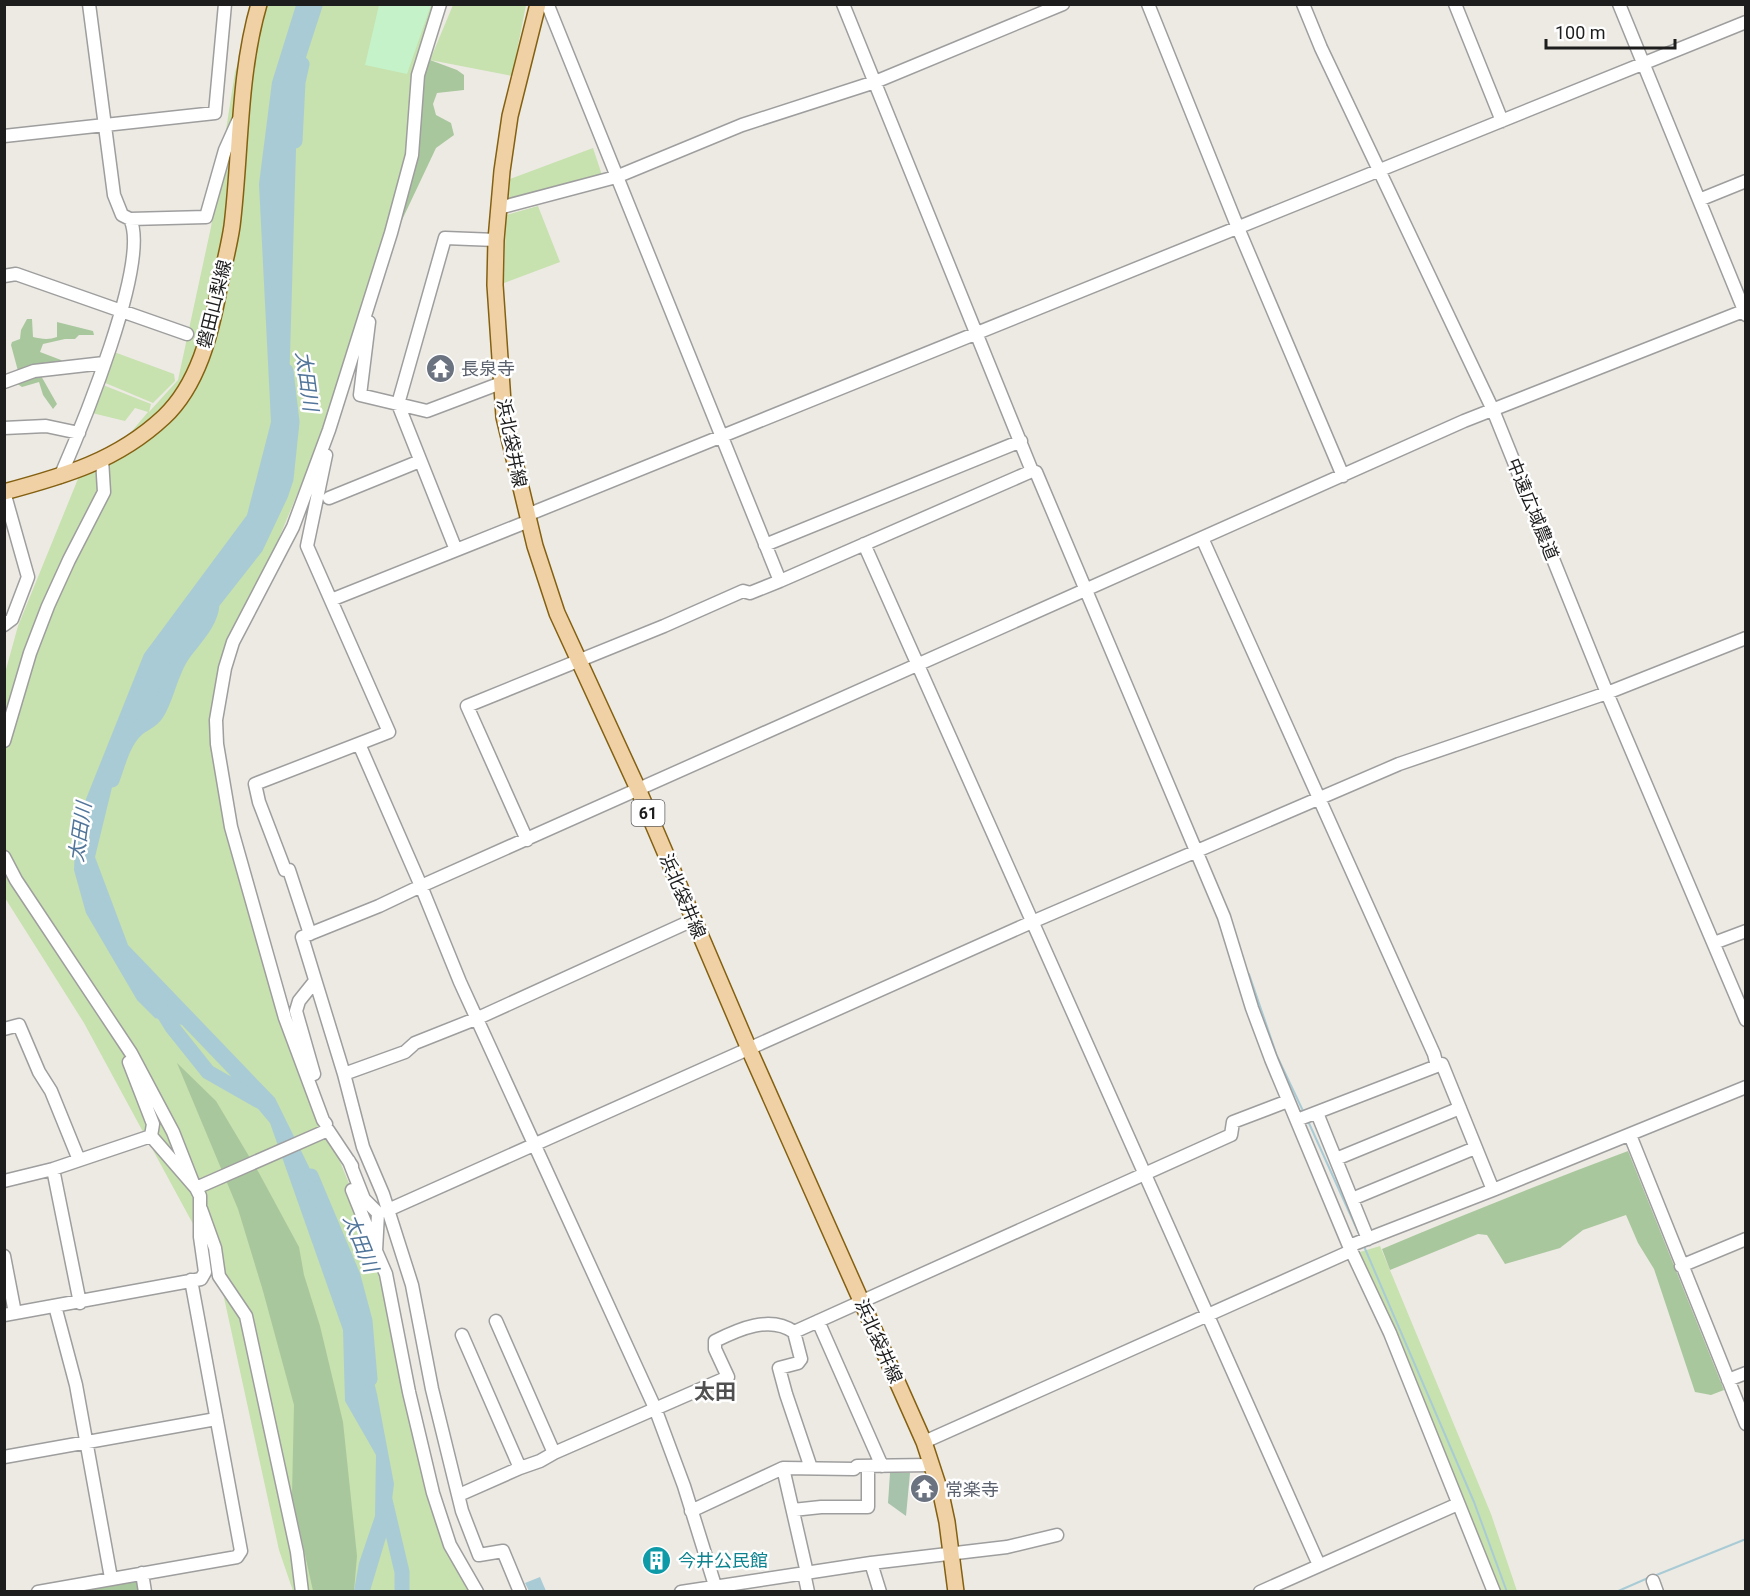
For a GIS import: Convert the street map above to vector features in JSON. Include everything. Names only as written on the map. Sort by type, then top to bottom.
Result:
[{"type":"main road","name":"磐田山梨線","points":[[4,492],[60,477],[124,447],[164,416],[181,395],[204,350],[213,321],[232,228],[245,81],[259,4]]},
{"type":"main road","name":"浜北袋井線","points":[[546,6],[510,116],[496,240],[495,285],[504,417],[528,518],[557,613],[638,789],[749,1049],[924,1442],[947,1522],[956,1592]]},
{"type":"street","points":[[89,4],[115,200],[122,215],[130,219],[206,217],[225,150],[242,110]]},
{"type":"street","points":[[4,136],[215,113],[225,4]]},
{"type":"street","points":[[440,4],[418,75],[412,155],[371,297],[329,430],[293,527],[233,642],[225,668],[216,720],[217,744],[231,827],[285,1018],[322,1120],[386,1274],[409,1392],[441,1519],[450,1545],[477,1592]]},
{"type":"street","points":[[843,4],[1032,471],[1036,472],[1224,917],[1252,1008],[1288,1101],[1350,1249],[1390,1333],[1494,1592]]},
{"type":"street","points":[[499,208],[616,177],[742,125],[875,82],[1064,4]]},
{"type":"street","points":[[1148,4],[1238,228],[1343,476]]},
{"type":"street","name":"中遠広域農道","points":[[1303,4],[1321,48],[1493,410],[1607,693],[1746,1020]]},
{"type":"street","points":[[1455,4],[1502,121]]},
{"type":"street","points":[[520,1592],[503,1551],[479,1556],[462,1511],[432,1389],[412,1285],[388,1210],[363,1147],[344,1074],[302,937],[379,906],[1493,410],[1745,312],[1619,4]]},
{"type":"street","points":[[546,6],[780,581]]},
{"type":"street","points":[[331,600],[456,550],[721,437],[1746,22]]},
{"type":"street","points":[[1699,200],[1746,182]]},
{"type":"street","points":[[60,477],[79,433],[122,310],[134,249],[134,227],[130,219]]},
{"type":"street","points":[[456,550],[398,404],[445,238],[496,240]]},
{"type":"street","points":[[4,276],[16,274],[187,334]]},
{"type":"street","points":[[371,297],[360,395],[427,411],[501,383]]},
{"type":"street","points":[[4,382],[34,370],[104,363]]},
{"type":"street","points":[[4,428],[46,426],[79,433]]},
{"type":"street","points":[[310,934],[289,870],[285,870],[259,802],[255,784],[389,732],[307,546],[329,440],[329,430]]},
{"type":"street","points":[[765,545],[1020,441]]},
{"type":"street","points":[[4,741],[30,653],[48,606],[104,492],[102,459]]},
{"type":"street","points":[[330,498],[420,461]]},
{"type":"street","points":[[527,840],[467,706],[664,626],[743,591],[750,593],[780,581],[1032,471]]},
{"type":"street","points":[[4,492],[28,577],[12,619],[4,625]]},
{"type":"street","points":[[1202,538],[1434,1054],[1437,1066]]},
{"type":"street","points":[[864,544],[1319,1565]]},
{"type":"street","points":[[388,1210],[1032,922],[1318,798],[1399,764],[1607,693],[1746,638]]},
{"type":"street","points":[[358,744],[421,886],[459,982],[478,1018],[656,1408],[717,1589]]},
{"type":"street","points":[[4,857],[16,880],[125,1043],[151,1087],[173,1132],[199,1193],[200,1237],[206,1272],[201,1279],[10,1314],[4,1256]]},
{"type":"street","points":[[344,1074],[405,1052],[415,1043],[478,1018],[693,920]]},
{"type":"street","points":[[1714,943],[1746,931]]},
{"type":"street","points":[[315,981],[299,1001],[296,1011],[327,1120],[327,1131],[335,1139],[368,1192],[388,1210]]},
{"type":"street","points":[[4,1029],[19,1025],[39,1072],[51,1090],[79,1160]]},
{"type":"street","points":[[125,1043],[127,1055],[153,1124],[151,1136],[187,1179],[197,1186]]},
{"type":"street","points":[[1297,1120],[1442,1064],[1493,1190]]},
{"type":"street","points":[[924,1442],[1208,1316],[1368,1239],[1746,1087]]},
{"type":"street","points":[[794,1332],[1231,1136],[1233,1122],[1288,1101]]},
{"type":"street","points":[[1336,1159],[1460,1107]]},
{"type":"street","points":[[1317,1113],[1368,1239]]},
{"type":"street","points":[[197,1186],[327,1131]]},
{"type":"street","points":[[1630,1135],[1746,1424]]},
{"type":"street","points":[[4,1181],[53,1169],[151,1136]]},
{"type":"street","points":[[1352,1199],[1475,1148]]},
{"type":"street","points":[[349,1161],[364,1199],[378,1213],[376,1251]]},
{"type":"street","points":[[53,1169],[80,1303]]},
{"type":"street","points":[[201,1209],[215,1248],[219,1276],[246,1316],[297,1552],[302,1592]]},
{"type":"street","points":[[1681,1266],[1746,1239]]},
{"type":"street","points":[[38,1592],[237,1557],[241,1551],[191,1280]]},
{"type":"street","points":[[55,1306],[88,1442],[111,1578]]},
{"type":"street","points":[[496,1320],[554,1453]]},
{"type":"street","points":[[818,1321],[882,1466]]},
{"type":"street","points":[[459,1495],[728,1377],[715,1349],[715,1341],[744,1327],[783,1324],[794,1332],[801,1359],[798,1363],[779,1368],[811,1468]]},
{"type":"street","points":[[462,1335],[520,1468]]},
{"type":"street","points":[[1728,1380],[1746,1373]]},
{"type":"street","points":[[4,1456],[216,1419]]},
{"type":"street","points":[[691,1511],[783,1468],[854,1469],[857,1466],[932,1465]]},
{"type":"street","points":[[793,1510],[821,1507],[868,1507],[868,1466]]},
{"type":"street","points":[[783,1468],[808,1592]]},
{"type":"street","points":[[1260,1592],[1458,1504]]},
{"type":"street","points":[[681,1592],[764,1585],[806,1573],[1007,1547],[1057,1535]]},
{"type":"street","points":[[871,1563],[880,1592]]},
{"type":"street","points":[[142,1573],[146,1592]]},
{"type":"street","points":[[296,1592],[300,1578]]},
{"type":"green space","points":[[257,5],[442,5],[418,75],[411,162],[343,384],[225,668],[217,739],[231,827],[323,1120],[386,1274],[454,1552],[475,1591],[293,1591],[279,1550],[218,1270],[84,1023],[5,898],[5,673],[18,626],[82,469],[132,431],[148,412],[135,408],[125,421],[92,413],[103,385],[151,404],[149,412],[178,380],[211,227],[235,72]]},
{"type":"green space","points":[[379,5],[431,5],[407,74],[365,65]]},
{"type":"green space","points":[[453,5],[526,5],[512,76],[430,60]]},
{"type":"green space","points":[[430,60],[464,75],[464,90],[437,93],[433,104],[436,115],[451,123],[454,135],[436,148],[402,220],[397,221],[420,67]]},
{"type":"green space","points":[[593,148],[602,175],[509,199],[510,179]]},
{"type":"green space","points":[[538,206],[560,262],[504,283],[506,215]]},
{"type":"green space","points":[[27,319],[32,319],[33,337],[48,339],[57,337],[57,322],[93,331],[94,335],[79,335],[75,339],[43,344],[40,352],[61,360],[70,368],[40,374],[57,404],[53,409],[43,395],[39,382],[22,387],[16,383],[18,371],[11,345],[12,342],[20,339],[21,330]]},
{"type":"green space","points":[[114,352],[174,374],[175,381],[153,403],[103,382]]},
{"type":"green space","points":[[177,1063],[216,1101],[299,1247],[304,1275],[320,1326],[343,1422],[357,1556],[354,1591],[313,1591],[292,1495],[294,1405],[238,1209]]},
{"type":"green space","points":[[1628,1151],[1724,1390],[1711,1395],[1695,1392],[1654,1269],[1638,1243],[1626,1215],[1583,1230],[1560,1248],[1505,1264],[1487,1235],[1478,1234],[1390,1270],[1382,1249]]},
{"type":"green space","points":[[1380,1246],[1491,1514],[1517,1591],[1497,1591],[1360,1252]]},
{"type":"green space","points":[[890,1473],[910,1473],[906,1516],[888,1503]]},
{"type":"green space","points":[[140,1578],[143,1592],[62,1592]]},
{"type":"water","points":[[296,5],[323,5],[298,82],[289,449],[281,494],[256,547],[212,603],[212,609],[173,671],[162,703],[150,723],[137,729],[124,751],[116,771],[95,857],[128,945],[275,1098],[311,1171],[349,1283],[377,1394],[394,1484],[388,1531],[370,1591],[354,1591],[359,1563],[375,1516],[376,1455],[345,1401],[343,1330],[270,1123],[229,1074],[182,1025],[155,1018],[137,1000],[86,913],[74,870],[76,824],[144,654],[247,515],[271,422],[259,184],[272,82]]},
{"type":"water","points":[[540,1577],[546,1591],[529,1591],[525,1583]]},
{"type":"waterway","name":"太田川","points":[[295,141],[298,82],[302,64]]},
{"type":"waterway","name":"太田川","points":[[112,780],[121,754],[131,735],[157,713],[179,661],[209,617],[212,603],[256,547],[281,494],[286,479],[292,422],[286,371]]},
{"type":"waterway","points":[[1249,974],[1277,1056],[1304,1113]]},
{"type":"waterway","name":"太田川","points":[[159,1006],[172,1027],[208,1072],[259,1101]]},
{"type":"waterway","points":[[1308,1121],[1360,1236]]},
{"type":"waterway","name":"太田川","points":[[311,1176],[353,1276],[365,1321],[370,1379]]},
{"type":"waterway","points":[[1363,1244],[1474,1502],[1507,1592]]},
{"type":"waterway","name":"太田川","points":[[385,1500],[402,1572],[402,1592]]},
{"type":"waterway","points":[[1654,1576],[1746,1539]]},
{"type":"waterway","points":[[1616,1592],[1648,1578]]},
{"type":"place","name":"長泉寺","points":[[440,368]]},
{"type":"place","name":"常楽寺","points":[[924,1489]]},
{"type":"place","name":"今井公民館","points":[[657,1560]]},
{"type":"district","name":"太田","points":[[715,1392]]}]
